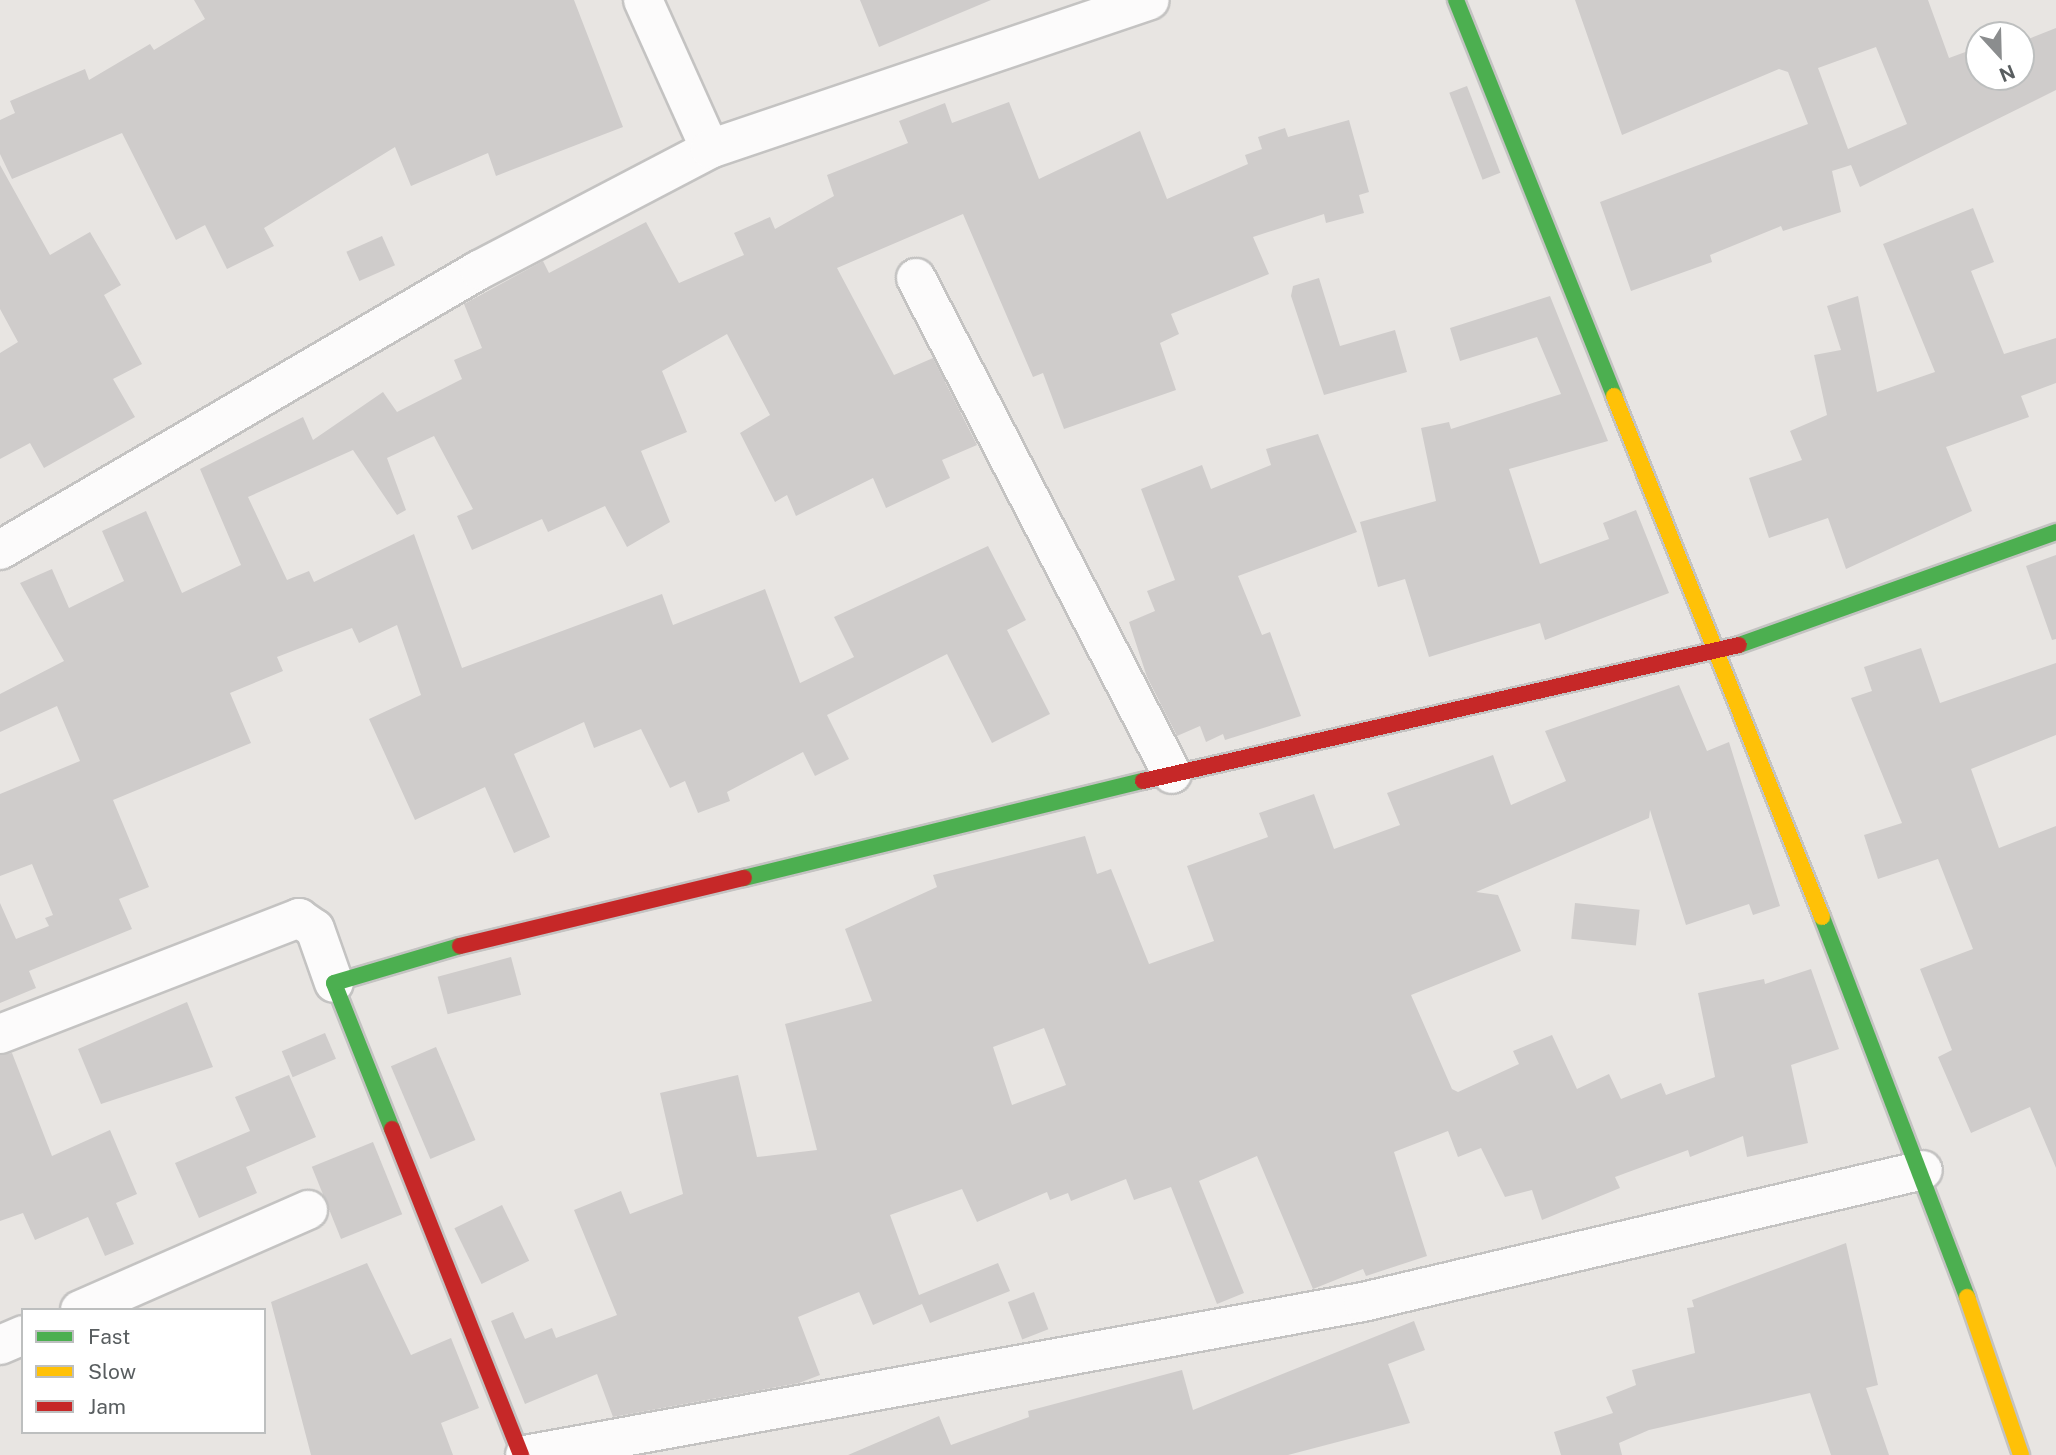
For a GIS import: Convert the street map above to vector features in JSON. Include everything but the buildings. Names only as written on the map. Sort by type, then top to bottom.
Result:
[{"type":"street","points":[[643,0],[710,149]]},
{"type":"street","points":[[0,550],[479,270],[710,149],[1149,0]]},
{"type":"street","points":[[1456,0],[1713,654],[1923,1170],[2021,1455]]},
{"type":"street","points":[[916,278],[1172,774]]},
{"type":"street","points":[[334,983],[445,950],[1172,774],[1713,654],[2056,532]]},
{"type":"street","points":[[0,1034],[299,918],[315,929],[334,983],[523,1455],[1363,1302],[1923,1170]]},
{"type":"street","points":[[85,1308],[308,1210]]},
{"type":"street","points":[[0,1345],[21,1336]]},
{"type":"traffic: fast","points":[[1456,0],[1614,396]]},
{"type":"traffic: fast","points":[[1739,645],[2056,532]]},
{"type":"traffic: fast","points":[[744,878],[1143,781]]},
{"type":"traffic: fast","points":[[1822,917],[1967,1297]]},
{"type":"traffic: fast","points":[[392,1129],[334,983],[460,946]]},
{"type":"traffic: slow","points":[[1614,396],[1822,917]]},
{"type":"traffic: slow","points":[[1967,1297],[2021,1455]]},
{"type":"traffic: jam","points":[[1143,781],[1739,645]]},
{"type":"traffic: jam","points":[[460,946],[744,878]]},
{"type":"traffic: jam","points":[[392,1129],[521,1455]]}]
